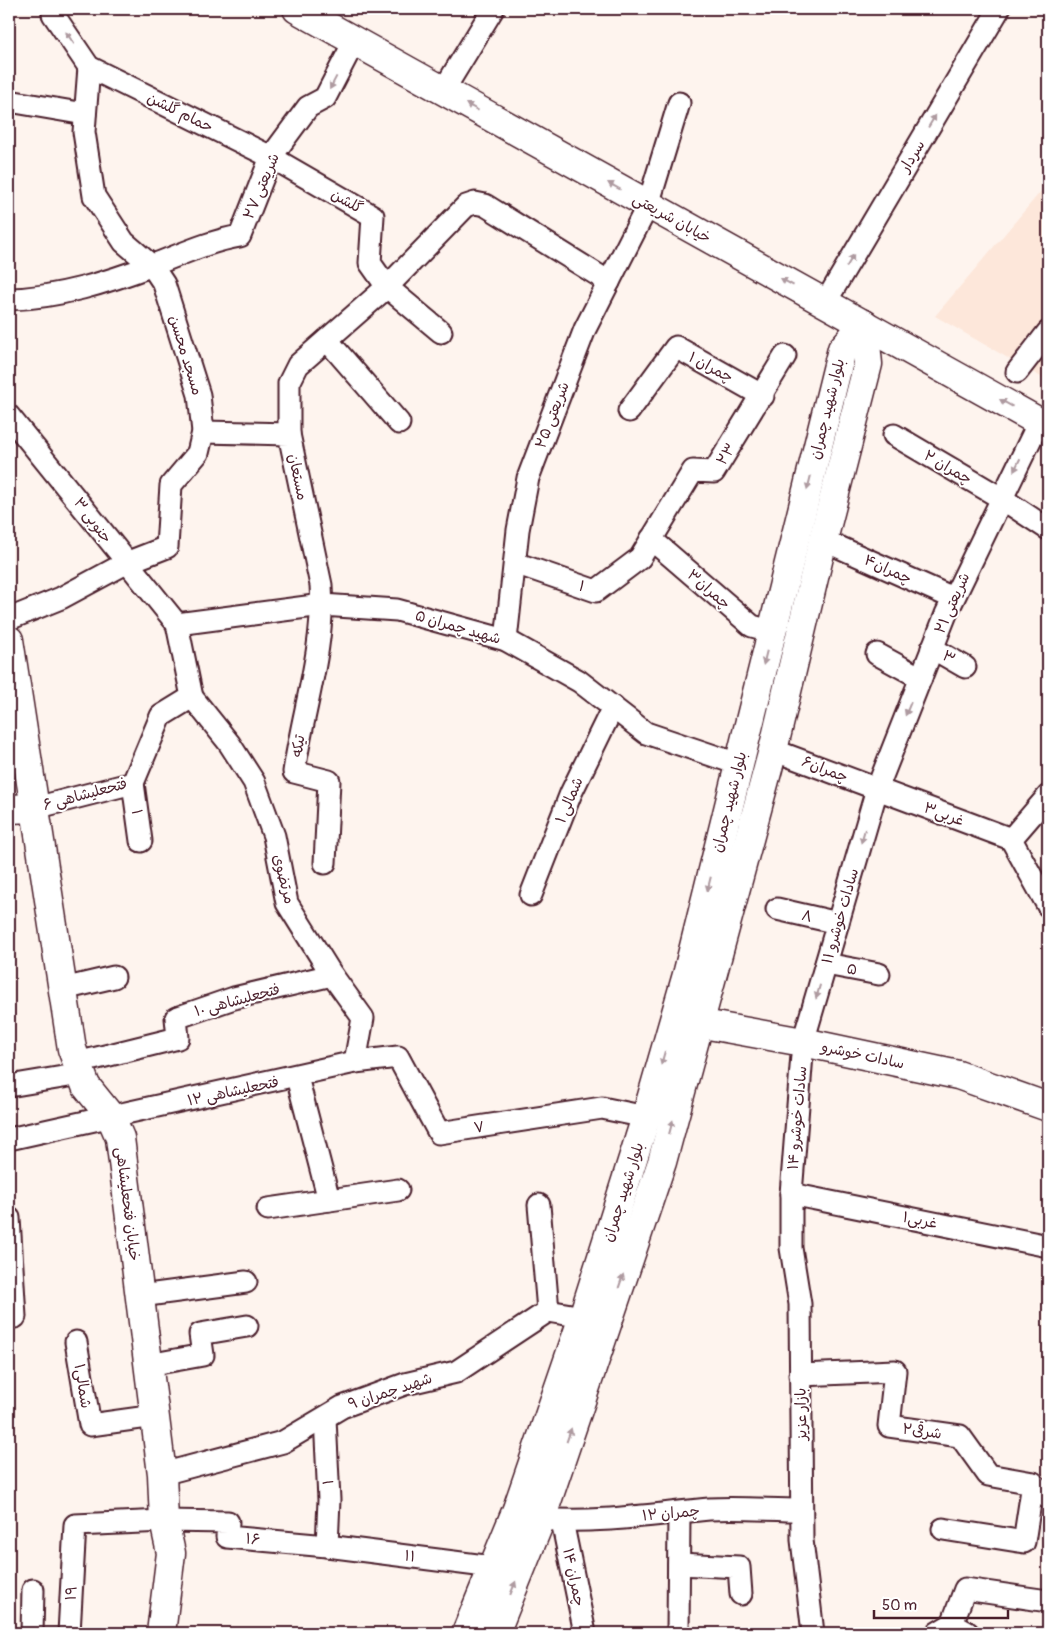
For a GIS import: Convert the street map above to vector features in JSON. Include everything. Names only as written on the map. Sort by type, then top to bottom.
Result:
[{"type":"main road","name":"خیابان شریعتی","points":[[297,9],[1044,424]]},
{"type":"main road","name":"بلوار شهید چمران","points":[[496,1633],[540,1516],[662,1162],[687,1022],[738,764],[842,349],[864,324]]},
{"type":"main road","name":"بلوار شهید چمران","points":[[466,1633],[493,1567],[540,1516],[583,1317],[646,1117],[687,1022],[773,750],[821,548],[868,364],[864,324]]},
{"type":"main road","points":[[793,548],[821,548]]},
{"type":"main road","name":"خیابان فتحعلیشاهی","points":[[9,640],[22,809],[63,989],[72,1049],[86,1086],[111,1117],[120,1138],[162,1474],[164,1520],[171,1553],[161,1633]]},
{"type":"main road","name":"سادات خوشرو","points":[[687,1022],[803,1042],[958,1075],[1048,1107]]},
{"type":"street","points":[[54,9],[53,14],[89,67]]},
{"type":"street","points":[[442,91],[493,9]]},
{"type":"street","name":"سردار","points":[[825,303],[999,9]]},
{"type":"street","name":"شریعتی ۲۷","points":[[9,299],[76,290],[152,266],[218,240],[240,236],[271,157],[308,107],[325,98],[355,40]]},
{"type":"street","name":"مسجد محسن","points":[[9,619],[60,598],[126,563],[167,547],[171,485],[198,453],[203,432],[199,394],[164,284],[152,266],[124,242],[94,196],[84,132],[89,67]]},
{"type":"street","name":"حمام گلشن","points":[[89,67],[271,157]]},
{"type":"street","points":[[9,101],[85,114]]},
{"type":"street","name":"شریعتی ۲۵","points":[[506,640],[518,530],[528,478],[585,328],[648,205],[679,103]]},
{"type":"street","name":"گلشن","points":[[271,157],[373,216],[370,263],[387,287],[441,332]]},
{"type":"street","points":[[289,434],[289,383],[298,365],[387,287],[466,206],[475,203],[485,205],[609,282]]},
{"type":"street","points":[[1017,372],[1048,332]]},
{"type":"street","points":[[327,340],[400,423]]},
{"type":"street","name":"چمران ۱","points":[[629,411],[676,348],[762,396]]},
{"type":"street","name":"۲۳","points":[[640,558],[694,471],[714,472],[785,356]]},
{"type":"street","name":"۳ جنوبی","points":[[9,416],[53,468],[126,563],[177,624]]},
{"type":"street","name":"شریعتی ۲۱","points":[[877,789],[953,598],[1001,498],[1044,424]]},
{"type":"street","name":"مستعان","points":[[203,432],[289,434],[321,585],[322,604]]},
{"type":"street","name":"چمران ۲","points":[[894,435],[1001,498]]},
{"type":"street","points":[[1001,498],[1048,529]]},
{"type":"street","name":"چمران۳","points":[[651,539],[752,626],[771,631]]},
{"type":"street","name":"چمران۴","points":[[821,548],[953,598]]},
{"type":"street","name":"۱","points":[[515,563],[596,591],[640,558]]},
{"type":"street","name":"شهید چمران ۵","points":[[177,624],[322,604],[397,610],[506,640],[579,681],[646,733],[738,764]]},
{"type":"street","name":"تیکه","points":[[322,604],[315,664],[294,772],[329,781],[325,863]]},
{"type":"street","points":[[177,624],[192,697]]},
{"type":"street","name":"۳","points":[[932,648],[966,667]]},
{"type":"street","points":[[877,654],[921,678]]},
{"type":"street","name":"فتحعلیشاهی ۶","points":[[22,809],[132,782],[161,716],[192,697]]},
{"type":"street","name":"مرتضوی","points":[[192,697],[229,743],[254,782],[274,836],[287,903],[332,975],[363,1018],[355,1062]]},
{"type":"street","name":"شمالی ۱","points":[[531,895],[571,793],[614,707]]},
{"type":"street","name":"چمران۶","points":[[773,750],[877,789]]},
{"type":"street","name":"۱","points":[[132,782],[141,841]]},
{"type":"street","name":"غربی۳","points":[[877,789],[1010,838]]},
{"type":"street","name":"سادات خوشرو ۱۱","points":[[803,1042],[877,789]]},
{"type":"street","points":[[1048,796],[1010,838],[1048,906]]},
{"type":"street","name":"۸","points":[[777,909],[838,923]]},
{"type":"street","name":"۵","points":[[826,964],[879,974]]},
{"type":"street","name":"فتحعلیشاهی ۱۰","points":[[79,1068],[178,1038],[176,1018],[184,1015],[234,998],[332,975]]},
{"type":"street","points":[[63,989],[114,977]]},
{"type":"street","name":"سادات خوشرو ۱۴","points":[[791,1194],[803,1042]]},
{"type":"street","name":"۷","points":[[355,1062],[398,1056],[438,1132],[602,1108],[646,1117]]},
{"type":"street","name":"فتحعلیشاهی ۱۲","points":[[9,1140],[297,1077],[355,1062]]},
{"type":"street","points":[[9,1086],[79,1068]]},
{"type":"street","points":[[297,1077],[329,1200]]},
{"type":"street","points":[[268,1209],[398,1190]]},
{"type":"street","name":"غربی۱","points":[[791,1194],[1047,1243]]},
{"type":"street","name":"بازار عزیز","points":[[791,1194],[790,1248],[800,1304],[802,1540],[813,1633]]},
{"type":"street","points":[[538,1206],[548,1311],[583,1317]]},
{"type":"street","points":[[9,1218],[15,1317]]},
{"type":"street","points":[[140,1296],[246,1282]]},
{"type":"street","name":"شهید چمران ۹","points":[[162,1474],[283,1442],[342,1407],[405,1384],[456,1372],[548,1311]]},
{"type":"street","points":[[148,1365],[203,1355],[200,1334],[247,1326]]},
{"type":"street","name":"شمالی۱","points":[[76,1342],[90,1425],[154,1416]]},
{"type":"street","name":"شرقی۲","points":[[800,1375],[895,1371],[889,1426],[960,1436],[988,1475],[1041,1490]]},
{"type":"street","name":"۱","points":[[325,1418],[329,1500],[327,1546]]},
{"type":"street","points":[[943,1529],[1024,1542],[1041,1490]]},
{"type":"street","name":"چمران ۱۲","points":[[540,1516],[680,1514],[710,1509],[802,1510]]},
{"type":"street","points":[[676,1633],[678,1633],[680,1514]]},
{"type":"street","name":"چمران ۱۴","points":[[540,1516],[585,1633]]},
{"type":"street","name":"۱۶","points":[[164,1520],[228,1522],[227,1537],[327,1546]]},
{"type":"street","name":"۱۹","points":[[69,1633],[75,1525],[164,1520]]},
{"type":"street","name":"۱۱","points":[[327,1546],[493,1567]]},
{"type":"street","points":[[678,1564],[739,1567],[741,1594]]},
{"type":"street","points":[[952,1630],[965,1589],[1048,1601]]},
{"type":"street","points":[[32,1590],[32,1633]]},
{"type":"shaded area","points":[[1048,183],[1048,381],[935,316]]}]
